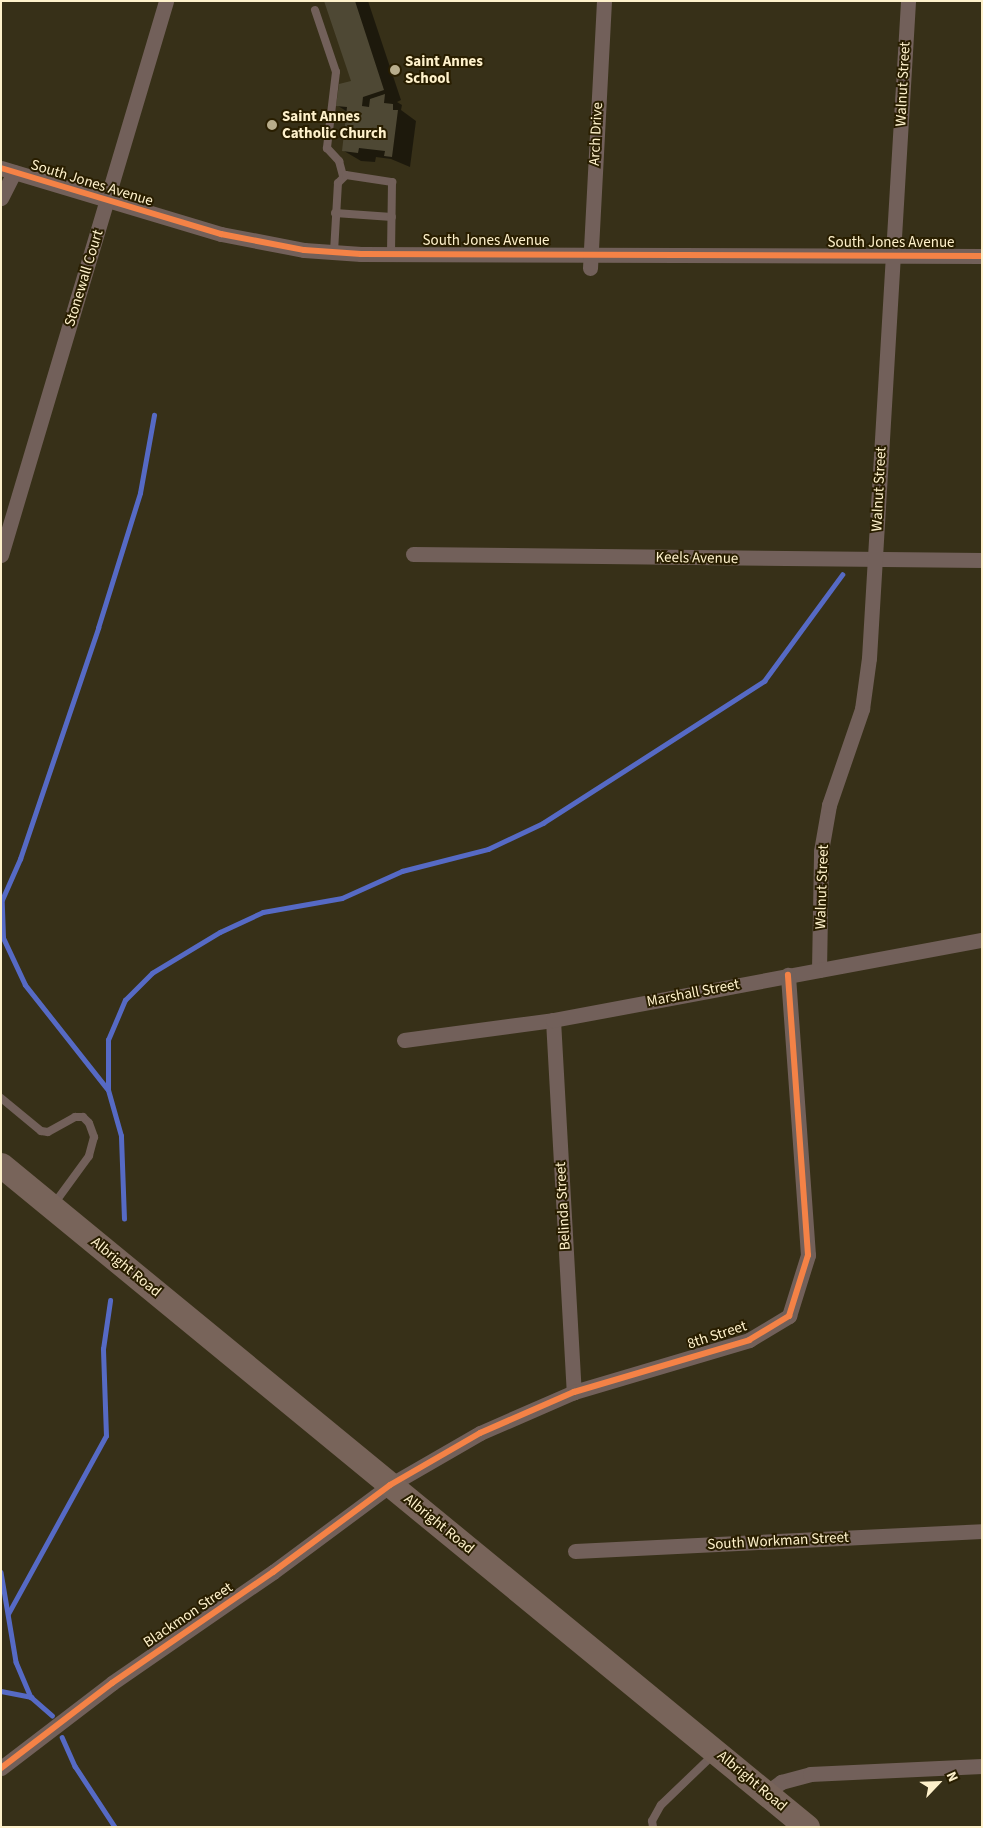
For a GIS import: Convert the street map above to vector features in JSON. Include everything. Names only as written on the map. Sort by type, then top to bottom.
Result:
[{"type":"highway","name":"Albright Road","points":[[1,1165],[807,1827]]},
{"type":"street","name":"Stonewall Court","points":[[1,555],[166,1]]},
{"type":"street","name":"Arch Drive","points":[[590,260],[604,1]]},
{"type":"street","name":"Walnut Street","points":[[819,970],[821,851],[829,804],[862,709],[869,658],[908,1]]},
{"type":"street","name":"South Jones Avenue","points":[[8,170],[221,234],[304,250],[590,260],[892,255],[982,256]]},
{"type":"street","points":[[1,198],[8,170]]},
{"type":"street","name":"Keels Avenue","points":[[413,554],[982,560]]},
{"type":"street","name":"Marshall Street","points":[[404,1040],[553,1020],[982,940]]},
{"type":"street","name":"8th Street","points":[[390,1485],[480,1433],[574,1392],[749,1340],[789,1316],[808,1255],[788,976]]},
{"type":"street","name":"Belinda Street","points":[[553,1020],[574,1392]]},
{"type":"street","name":"Blackmon Street","points":[[1,1768],[112,1683],[273,1572],[390,1485]]},
{"type":"street","name":"South Workman Street","points":[[575,1551],[982,1530]]},
{"type":"street","points":[[766,1793],[781,1782],[810,1774],[982,1766]]},
{"type":"lane","points":[[315,10],[336,72],[327,148],[339,161],[342,176],[338,183],[334,252]]},
{"type":"lane","points":[[342,176],[388,179],[392,182],[391,254]]},
{"type":"lane","points":[[335,213],[392,217]]},
{"type":"lane","points":[[1,1098],[41,1131],[48,1132],[75,1117],[82,1117],[89,1123],[94,1137],[89,1156],[52,1206]]},
{"type":"lane","points":[[653,1827],[652,1821],[662,1805],[716,1752]]},
{"type":"building","points":[[324,1],[355,1],[384,90],[363,97],[362,106],[369,107],[370,99],[385,94],[384,103],[393,104],[393,110],[398,110],[392,157],[384,156],[385,151],[359,148],[358,153],[342,151],[347,107],[336,106],[339,84],[351,81]]},
{"type":"waterway","points":[[107,1089],[25,985],[3,938],[2,900],[20,859],[98,628],[140,493],[154,415]]},
{"type":"waterway","points":[[124,1219],[121,1136],[108,1090],[108,1040],[125,1000],[152,973],[220,932],[263,912],[342,898],[402,871],[488,849],[543,823],[764,681],[842,575]]},
{"type":"waterway","points":[[8,1614],[106,1436],[103,1349],[110,1301]]},
{"type":"waterway","points":[[1,1572],[16,1662],[31,1697],[52,1715]]},
{"type":"waterway","points":[[1,1691],[31,1697]]},
{"type":"waterway","points":[[62,1737],[75,1766],[115,1827]]},
{"type":"cycle path","points":[[1,168],[221,234],[304,250],[361,254],[982,256]]},
{"type":"cycle path","points":[[1,1768],[112,1683],[273,1572],[390,1485],[480,1433],[574,1392],[749,1340],[789,1316],[808,1255],[788,975]]},
{"type":"place","name":"Saint Annes School","points":[[395,70]]},
{"type":"place","name":"Saint Annes Catholic Church","points":[[272,125]]}]
